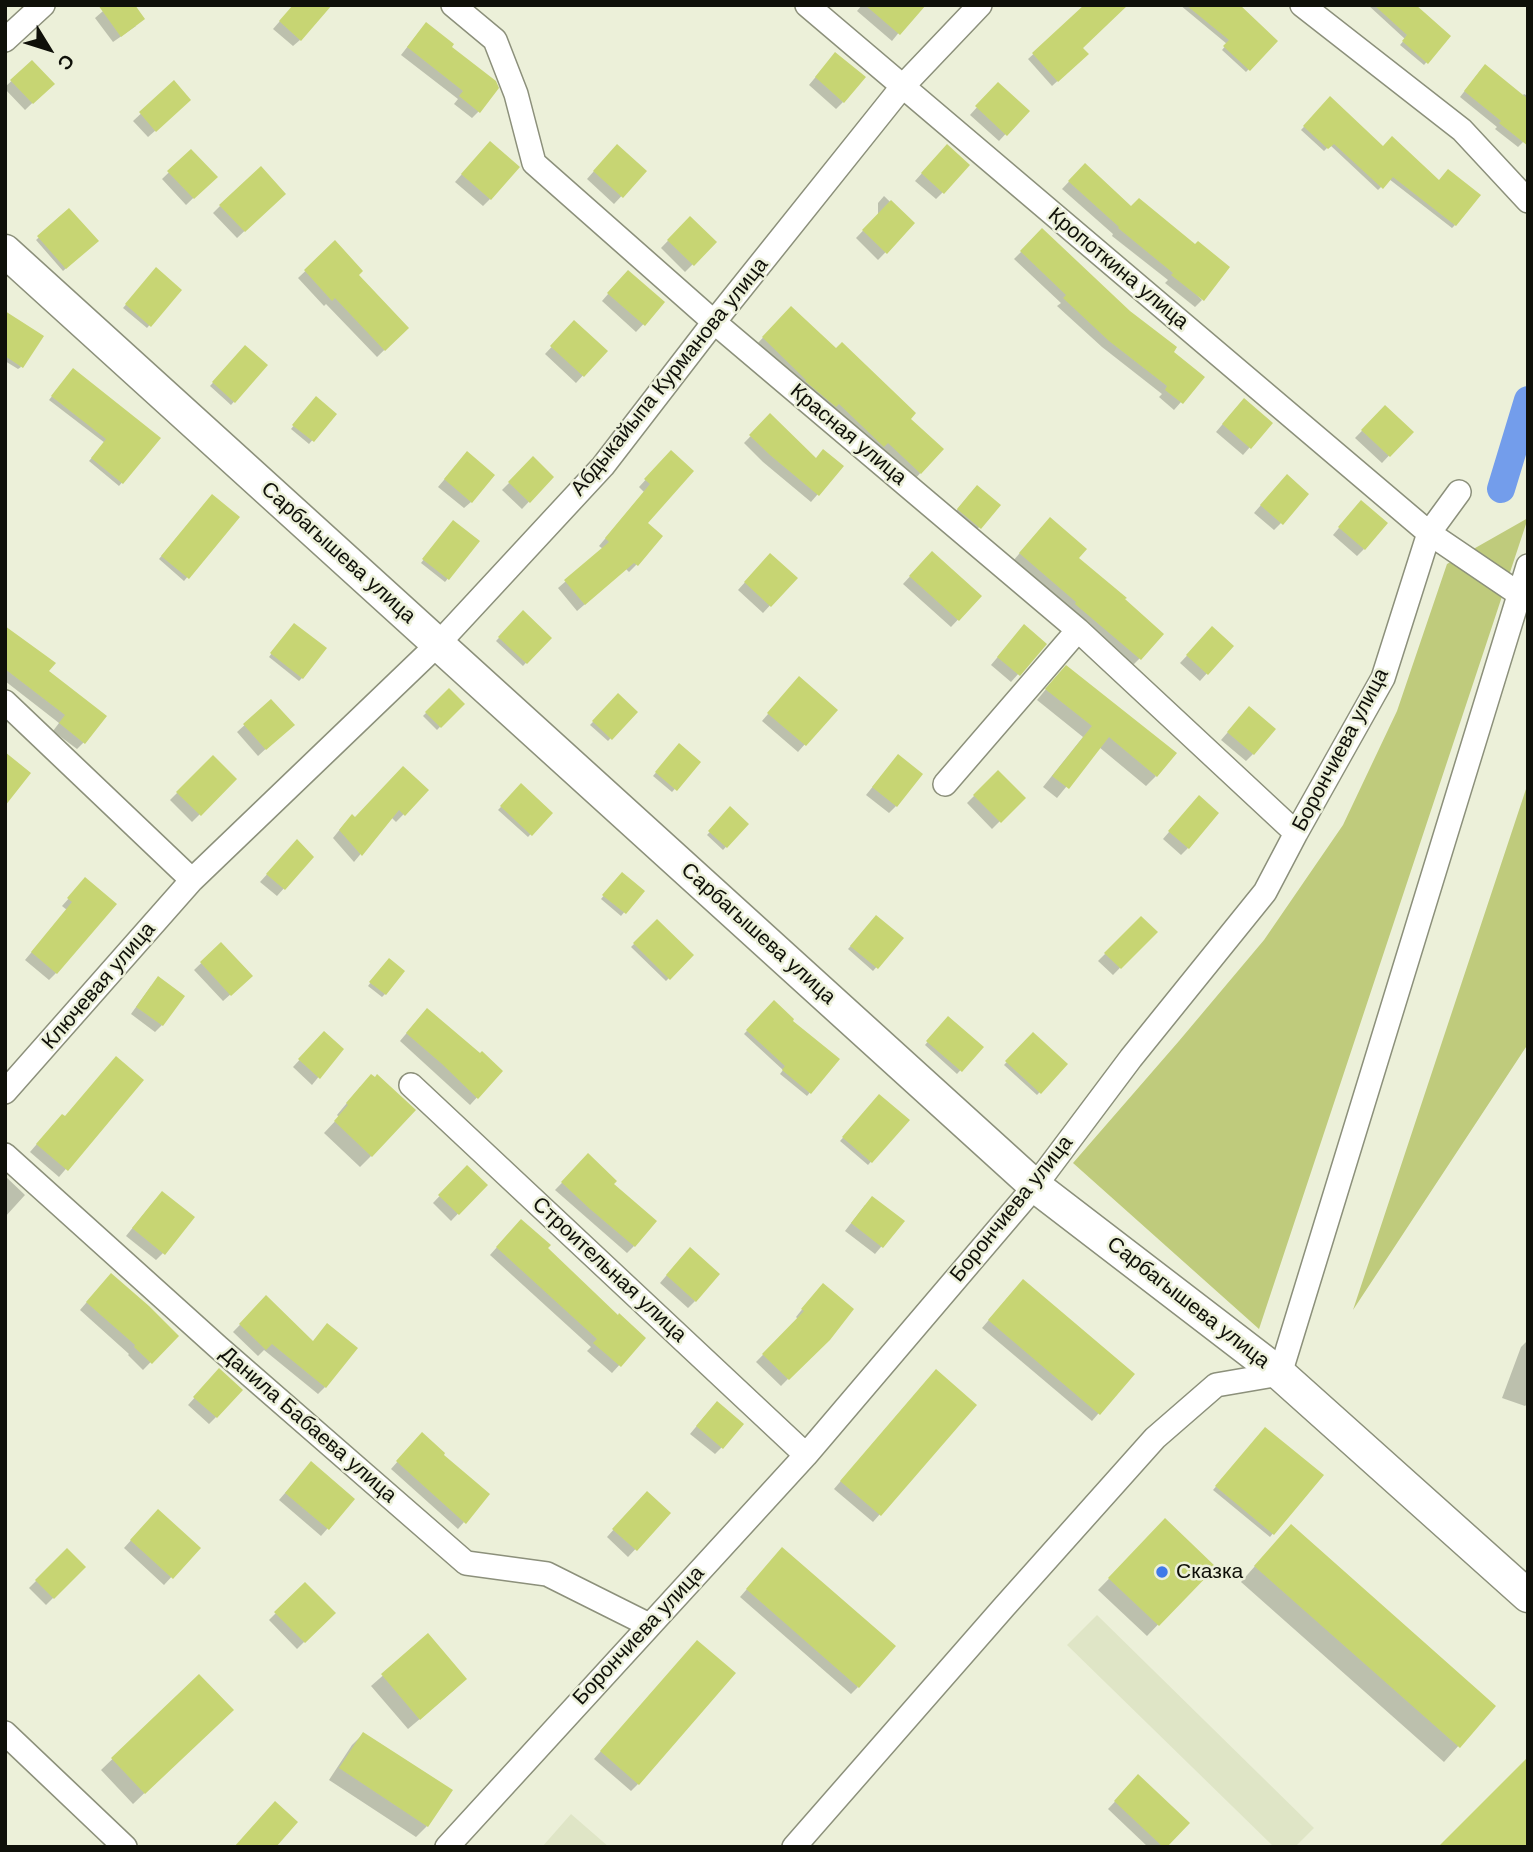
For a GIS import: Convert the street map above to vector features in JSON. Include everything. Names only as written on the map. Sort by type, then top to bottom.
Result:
[{"type":"street","points":[[5,40],[43,5]]},
{"type":"street","name":"Красная улица","points":[[453,5],[495,40],[516,94],[534,163],[714,323],[1078,630],[1296,833]]},
{"type":"street","name":"Кропоткина улица","points":[[807,5],[1429,533],[1519,594]]},
{"type":"street","name":"Абдыкайыпа Курманова улица","points":[[192,880],[438,644],[603,466],[902,87],[980,5]]},
{"type":"street","points":[[1302,5],[1462,130],[1528,201]]},
{"type":"street","name":"Сарбагышева улица","points":[[5,251],[1035,1186],[1280,1374],[1528,1596]]},
{"type":"street","name":"Борончиева улица","points":[[447,1847],[806,1455],[1035,1186],[1131,1058],[1265,892],[1383,678],[1429,533],[1459,492]]},
{"type":"street","points":[[794,1847],[995,1616],[1155,1438],[1216,1385],[1280,1374],[1528,566]]},
{"type":"street","points":[[945,784],[1078,630]]},
{"type":"street","points":[[5,702],[192,880]]},
{"type":"street","name":"Ключевая улица","points":[[5,1092],[192,880]]},
{"type":"street","name":"Строительная улица","points":[[411,1085],[806,1455]]},
{"type":"street","name":"Данила Бабаева улица","points":[[5,1155],[218,1347],[467,1563],[547,1574],[649,1625]]},
{"type":"street","points":[[5,1733],[125,1847]]},
{"type":"shaded area","points":[[1097,1615],[1314,1828],[1295,1847],[1274,1847],[1067,1645]]},
{"type":"shaded area","points":[[571,1814],[609,1847],[542,1847]]},
{"type":"green space","points":[[1528,518],[1259,1329],[1073,1163],[1264,940],[1343,825],[1397,711],[1447,564]]},
{"type":"green space","points":[[1528,783],[1528,1044],[1353,1310]]},
{"type":"building","points":[[98,5],[135,5],[145,19],[121,37]]},
{"type":"building","points":[[293,5],[332,5],[301,41],[279,21]]},
{"type":"building","points":[[865,5],[926,5],[900,35]]},
{"type":"building","points":[[1084,5],[1128,5],[1083,48],[1089,54],[1058,82],[1032,53]]},
{"type":"building","points":[[1186,5],[1240,5],[1278,41],[1250,71],[1223,46],[1229,40]]},
{"type":"building","points":[[1374,5],[1416,5],[1451,36],[1428,64],[1402,41],[1407,35]]},
{"type":"building","points":[[426,22],[454,44],[452,47],[496,81],[499,88],[480,113],[459,96],[463,91],[407,47]]},
{"type":"building","points":[[835,52],[866,77],[844,103],[815,77]]},
{"type":"building","points":[[32,60],[55,84],[33,104],[10,80]]},
{"type":"building","points":[[1485,64],[1528,99],[1528,146],[1464,91]]},
{"type":"building","points":[[174,80],[191,100],[156,132],[139,112]]},
{"type":"building","points":[[998,82],[1030,111],[1007,136],[975,106]]},
{"type":"building","points":[[1330,96],[1383,146],[1392,136],[1439,180],[1448,169],[1481,195],[1456,226],[1393,177],[1383,189],[1334,144],[1328,149],[1303,126]]},
{"type":"building","points":[[490,141],[520,167],[491,200],[461,174]]},
{"type":"building","points":[[617,144],[647,171],[623,198],[593,171]]},
{"type":"building","points":[[947,144],[970,165],[944,194],[921,173]]},
{"type":"building","points":[[191,149],[218,177],[194,199],[167,171]]},
{"type":"building","points":[[1085,163],[1131,206],[1139,198],[1195,244],[1198,241],[1230,267],[1204,301],[1171,275],[1173,273],[1118,228],[1068,181]]},
{"type":"building","points":[[261,166],[286,194],[245,232],[219,205]]},
{"type":"building","points":[[891,200],[915,223],[887,254],[862,230]]},
{"type":"building","points":[[69,208],[99,241],[66,269],[37,236]]},
{"type":"building","points":[[690,216],[717,242],[694,266],[667,240]]},
{"type":"building","points":[[1042,228],[1130,311],[1177,347],[1174,352],[1205,377],[1183,404],[1165,390],[1167,386],[1109,341],[1063,298],[1066,295],[1020,251]]},
{"type":"building","points":[[335,240],[363,271],[359,275],[409,328],[385,351],[335,298],[332,301],[304,270]]},
{"type":"building","points":[[156,267],[182,290],[151,327],[125,304]]},
{"type":"building","points":[[628,270],[665,302],[645,326],[607,293]]},
{"type":"building","points":[[791,306],[836,348],[842,342],[916,413],[911,419],[944,449],[921,474],[888,443],[884,447],[839,404],[836,407],[805,381],[762,337]]},
{"type":"building","points":[[5,311],[44,336],[23,368],[5,356]]},
{"type":"building","points":[[574,320],[608,351],[584,377],[550,346]]},
{"type":"building","points":[[245,345],[268,365],[235,403],[212,382]]},
{"type":"building","points":[[73,368],[161,438],[123,484],[91,458],[106,439],[51,396]]},
{"type":"building","points":[[316,396],[337,414],[314,442],[292,425]]},
{"type":"building","points":[[1244,398],[1273,423],[1251,449],[1222,424]]},
{"type":"building","points":[[1385,405],[1414,432],[1390,457],[1361,430]]},
{"type":"building","points":[[770,413],[816,458],[823,449],[844,466],[819,496],[749,435]]},
{"type":"building","points":[[671,450],[694,471],[648,523],[663,536],[638,566],[634,563],[585,605],[564,580],[609,542],[605,538],[650,484],[644,479]]},
{"type":"building","points":[[467,451],[495,475],[472,503],[444,479]]},
{"type":"building","points":[[533,456],[554,477],[530,503],[508,482]]},
{"type":"building","points":[[1287,474],[1309,494],[1283,525],[1260,505]]},
{"type":"building","points":[[977,485],[1001,505],[981,529],[957,509]]},
{"type":"building","points":[[212,494],[240,517],[189,579],[161,556]]},
{"type":"building","points":[[1361,500],[1388,523],[1365,550],[1338,527]]},
{"type":"building","points":[[1050,517],[1087,549],[1079,558],[1127,598],[1125,599],[1164,634],[1141,660],[1019,553]]},
{"type":"building","points":[[453,520],[480,541],[449,580],[422,559]]},
{"type":"building","points":[[932,551],[982,596],[959,621],[909,576]]},
{"type":"building","points":[[770,553],[798,578],[771,607],[744,582]]},
{"type":"building","points":[[523,610],[552,638],[527,664],[498,637]]},
{"type":"building","points":[[294,623],[327,648],[303,679],[270,653]]},
{"type":"building","points":[[1024,624],[1047,644],[1020,676],[997,657]]},
{"type":"building","points":[[5,626],[56,663],[49,671],[107,716],[85,744],[59,723],[65,715],[5,669]]},
{"type":"building","points":[[1212,626],[1234,646],[1208,675],[1186,655]]},
{"type":"building","points":[[1066,665],[1177,753],[1157,777],[1109,737],[1069,789],[1052,776],[1092,726],[1045,689]]},
{"type":"building","points":[[799,676],[838,710],[806,746],[767,713]]},
{"type":"building","points":[[449,688],[465,704],[441,728],[425,712]]},
{"type":"building","points":[[618,693],[638,712],[612,740],[592,721]]},
{"type":"building","points":[[271,699],[295,725],[266,750],[243,724]]},
{"type":"building","points":[[1249,706],[1276,729],[1254,755],[1227,732]]},
{"type":"building","points":[[679,743],[701,762],[677,791],[655,772]]},
{"type":"building","points":[[5,752],[31,773],[5,806]]},
{"type":"building","points":[[898,754],[923,774],[897,807],[872,787]]},
{"type":"building","points":[[213,755],[237,779],[201,816],[176,792]]},
{"type":"building","points":[[403,766],[429,790],[405,816],[399,810],[362,856],[339,830],[352,814],[355,817]]},
{"type":"building","points":[[998,770],[1026,798],[1001,823],[973,795]]},
{"type":"building","points":[[521,783],[553,813],[532,836],[500,806]]},
{"type":"building","points":[[1199,795],[1219,813],[1189,849],[1168,831]]},
{"type":"building","points":[[730,806],[749,824],[727,848],[708,831]]},
{"type":"building","points":[[297,839],[314,857],[285,890],[266,874]]},
{"type":"building","points":[[622,872],[645,891],[626,914],[602,895]]},
{"type":"building","points":[[85,877],[117,904],[57,974],[31,952],[72,902],[67,898]]},
{"type":"building","points":[[876,915],[904,938],[878,969],[850,946]]},
{"type":"building","points":[[1141,916],[1158,932],[1121,969],[1104,953]]},
{"type":"building","points":[[657,919],[694,955],[670,980],[633,943]]},
{"type":"building","points":[[221,942],[253,976],[231,996],[200,962]]},
{"type":"building","points":[[389,958],[405,971],[386,995],[369,982]]},
{"type":"building","points":[[158,976],[185,996],[163,1026],[136,1007]]},
{"type":"building","points":[[774,1000],[793,1021],[840,1059],[811,1094],[782,1070],[785,1066],[746,1030]]},
{"type":"building","points":[[427,1008],[503,1071],[478,1099],[406,1033]]},
{"type":"building","points":[[948,1016],[984,1047],[962,1072],[926,1041]]},
{"type":"building","points":[[324,1031],[344,1049],[320,1079],[298,1059]]},
{"type":"building","points":[[1033,1032],[1068,1064],[1041,1094],[1005,1061]]},
{"type":"building","points":[[116,1056],[144,1080],[68,1171],[36,1144],[62,1114],[65,1116]]},
{"type":"building","points":[[371,1074],[375,1077],[377,1074],[416,1110],[372,1157],[334,1121]]},
{"type":"building","points":[[879,1094],[910,1120],[872,1163],[842,1137]]},
{"type":"building","points":[[588,1153],[617,1181],[614,1184],[657,1221],[635,1247],[561,1182]]},
{"type":"building","points":[[467,1165],[488,1185],[459,1215],[438,1195]]},
{"type":"building","points":[[162,1191],[195,1217],[165,1255],[132,1228]]},
{"type":"building","points":[[872,1196],[905,1221],[883,1248],[851,1223]]},
{"type":"building","points":[[521,1219],[551,1245],[548,1248],[618,1315],[619,1313],[646,1338],[621,1367],[593,1343],[597,1339],[496,1247]]},
{"type":"building","points":[[690,1247],[720,1274],[696,1302],[666,1275]]},
{"type":"building","points":[[111,1273],[179,1336],[152,1364],[135,1345],[86,1302]]},
{"type":"building","points":[[1023,1279],[1135,1374],[1100,1415],[988,1320]]},
{"type":"building","points":[[823,1283],[854,1309],[830,1340],[789,1380],[762,1354],[804,1311],[801,1309]]},
{"type":"building","points":[[266,1295],[313,1341],[327,1323],[358,1348],[326,1388],[272,1344],[266,1350],[239,1324]]},
{"type":"building","points":[[219,1368],[243,1390],[217,1418],[193,1397]]},
{"type":"building","points":[[936,1369],[977,1405],[881,1516],[840,1481]]},
{"type":"building","points":[[717,1401],[744,1424],[723,1449],[696,1426]]},
{"type":"building","points":[[1265,1427],[1324,1475],[1274,1535],[1215,1486]]},
{"type":"building","points":[[422,1432],[445,1453],[444,1455],[490,1494],[466,1524],[396,1461]]},
{"type":"building","points":[[311,1461],[355,1499],[329,1530],[285,1493]]},
{"type":"building","points":[[647,1491],[671,1513],[637,1551],[612,1529]]},
{"type":"building","points":[[158,1509],[201,1548],[173,1579],[130,1540]]},
{"type":"building","name":"Сказка","points":[[1165,1518],[1216,1567],[1159,1626],[1108,1578]]},
{"type":"building","points":[[1291,1524],[1496,1706],[1460,1748],[1254,1566]]},
{"type":"building","points":[[782,1547],[896,1646],[859,1688],[746,1589]]},
{"type":"building","points":[[67,1548],[86,1567],[54,1599],[35,1580]]},
{"type":"building","points":[[305,1582],[336,1613],[305,1643],[274,1612]]},
{"type":"building","points":[[428,1633],[467,1679],[420,1720],[381,1674]]},
{"type":"building","points":[[697,1640],[736,1673],[639,1785],[600,1751]]},
{"type":"building","points":[[199,1674],[234,1710],[145,1794],[111,1758]]},
{"type":"building","points":[[363,1732],[453,1790],[428,1827],[339,1768]]},
{"type":"building","points":[[1528,1757],[1528,1847],[1438,1847]]},
{"type":"building","points":[[1138,1774],[1190,1823],[1167,1847],[1163,1847],[1114,1801]]},
{"type":"building","points":[[275,1801],[298,1822],[276,1847],[234,1847]]},
{"type":"waterway","points":[[1501,489],[1528,400]]},
{"type":"place","name":"Сказка","points":[[1162,1572]]}]
